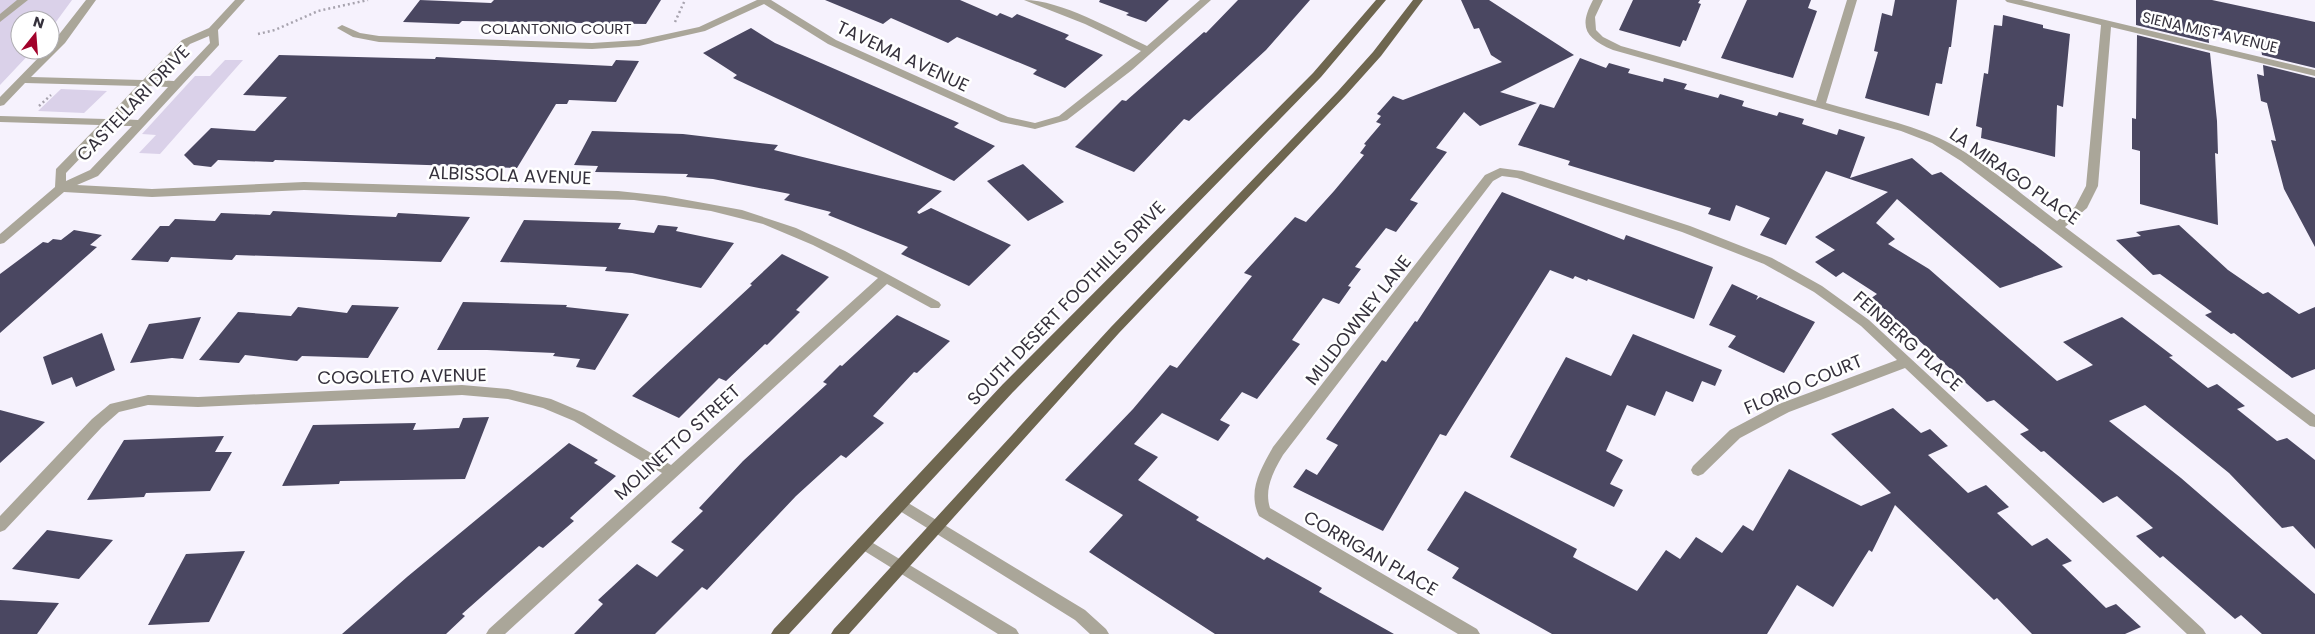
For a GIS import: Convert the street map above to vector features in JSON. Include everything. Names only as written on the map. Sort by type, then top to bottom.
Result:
[{"type":"main road","name":"SOUTH DESERT FOOTHILLS DRIVE","points":[[779,634],[1101,292],[1317,75],[1381,0]]},
{"type":"main road","points":[[839,634],[1114,330],[1342,93],[1377,54],[1418,0]]},
{"type":"street","points":[[0,19],[23,0]]},
{"type":"street","points":[[0,103],[61,41],[91,0]]},
{"type":"street","name":"CASTELLARI DRIVE","points":[[61,188],[60,172],[186,42],[213,30],[240,0]]},
{"type":"street","name":"TAVEMA AVENUE","points":[[764,0],[832,42],[1005,120],[1035,126],[1054,122],[1062,118],[1148,51]]},
{"type":"street","name":"COLANTONIO COURT","points":[[342,28],[357,35],[379,39],[623,45],[655,41],[694,31],[717,23],[764,0]]},
{"type":"street","points":[[1029,0],[1070,14],[1148,51],[1206,0]]},
{"type":"street","name":"LA MIRAGO PLACE","points":[[1598,0],[1589,16],[1592,32],[1600,40],[1617,48],[1905,129],[1936,141],[1965,158],[2315,422]]},
{"type":"street","points":[[1820,104],[1852,0]]},
{"type":"street","name":"SIENA MIST AVENUE","points":[[2010,0],[2315,73]]},
{"type":"street","points":[[2057,227],[2076,214],[2087,200],[2092,186],[2106,23]]},
{"type":"street","name":"CASTELLARI DRIVE","points":[[0,240],[61,188],[94,173],[215,43],[213,30]]},
{"type":"street","points":[[24,80],[177,84]]},
{"type":"street","points":[[0,119],[141,123]]},
{"type":"street","name":"FEINBERG PLACE","points":[[1500,172],[1518,174],[1686,228],[1768,260],[1818,289],[1866,323],[2198,634]]},
{"type":"street","name":"MULDOWNEY LANE","points":[[1258,498],[1267,470],[1278,451],[1488,178],[1500,172]]},
{"type":"street","name":"ALBISSOLA AVENUE","points":[[61,188],[152,193],[304,186],[618,195],[661,199],[720,209],[781,228],[886,278],[935,305]]},
{"type":"street","name":"MOLINETTO STREET","points":[[494,634],[886,278]]},
{"type":"street","name":"FLORIO COURT","points":[[1698,470],[1735,434],[1776,413],[1906,362]]},
{"type":"street","name":"COGOLETO AVENUE","points":[[0,526],[97,423],[116,408],[148,400],[198,402],[462,390],[508,394],[546,403],[579,416],[672,472]]},
{"type":"street","name":"CORRIGAN PLACE","points":[[1258,498],[1264,512],[1472,634]]},
{"type":"street","points":[[900,504],[1080,615],[1101,634]]},
{"type":"street","points":[[863,543],[1011,634]]},
{"type":"path","points":[[258,34],[273,32],[298,18],[332,6],[368,0]]},
{"type":"path","points":[[675,26],[677,13],[685,0]]},
{"type":"path","points":[[38,107],[52,94]]},
{"type":"shaded area","points":[[0,0],[72,0],[60,16],[60,10],[10,10],[10,60],[24,60],[0,85]]},
{"type":"shaded area","points":[[225,60],[243,60],[160,154],[139,153],[156,135],[142,134],[195,76],[210,76]]},
{"type":"shaded area","points":[[61,89],[107,91],[84,113],[38,111]]},
{"type":"building","points":[[420,0],[491,3],[494,0],[661,0],[646,24],[462,21],[459,24],[403,22]]},
{"type":"building","points":[[825,0],[960,0],[997,16],[1000,13],[1012,18],[1017,14],[1069,35],[1065,39],[1103,55],[1065,88],[1033,74],[1037,70],[957,37],[948,43],[891,18],[883,24]]},
{"type":"building","points":[[1100,0],[1169,0],[1146,22],[1126,15],[1129,13],[1099,2]]},
{"type":"building","points":[[1238,0],[1310,0],[1266,50],[1189,121],[1184,119],[1134,172],[1075,147],[1122,100],[1126,101],[1204,32],[1206,33]]},
{"type":"building","points":[[1461,0],[1489,0],[1574,55],[1500,92],[1537,103],[1480,126],[1464,112],[1436,148],[1447,152],[1410,200],[1418,203],[1396,232],[1386,228],[1355,267],[1361,269],[1348,286],[1351,287],[1339,304],[1323,298],[1292,340],[1300,344],[1257,399],[1242,392],[1220,420],[1230,425],[1218,441],[1162,413],[1134,444],[1158,457],[1138,480],[1199,517],[1196,520],[1264,560],[1267,557],[1322,588],[1319,592],[1394,634],[1215,634],[1089,552],[1123,515],[1065,480],[1133,409],[1170,365],[1177,368],[1252,276],[1244,273],[1295,217],[1306,222],[1334,191],[1364,155],[1360,153],[1366,145],[1364,144],[1381,124],[1376,122],[1381,116],[1377,114],[1393,96],[1403,100],[1502,62],[1491,55],[1479,28],[1474,29]]},
{"type":"building","points":[[1633,0],[1700,0],[1698,3],[1701,4],[1686,41],[1683,40],[1680,47],[1619,30]]},
{"type":"building","points":[[1747,0],[1811,0],[1808,8],[1817,11],[1793,78],[1721,58]]},
{"type":"building","points":[[1895,0],[1957,0],[1951,47],[1949,47],[1942,84],[1936,83],[1929,116],[1865,98],[1878,52],[1874,51],[1882,13],[1892,16]]},
{"type":"building","points":[[2136,0],[2212,0],[2315,22],[2315,68],[2262,55],[2260,40],[2224,31],[2224,36],[2208,32],[2209,43],[2136,25]]},
{"type":"building","points":[[2003,15],[2043,25],[2043,28],[2070,34],[2063,107],[2057,105],[2055,157],[1981,138],[1982,128],[1976,126],[1984,73],[1988,74],[1994,25],[2002,26]]},
{"type":"building","points":[[751,28],[775,43],[959,123],[954,127],[995,146],[954,181],[733,78],[737,75],[703,53]]},
{"type":"building","points":[[2137,35],[2210,53],[2217,121],[2218,154],[2215,153],[2218,225],[2140,204],[2140,151],[2132,149],[2132,118],[2136,119]]},
{"type":"building","points":[[279,55],[435,59],[436,57],[612,66],[616,60],[639,61],[616,102],[569,100],[567,104],[556,104],[517,168],[275,160],[273,162],[218,160],[211,167],[194,165],[184,155],[211,128],[255,131],[287,97],[243,95]]},
{"type":"building","points":[[1580,58],[1606,68],[1609,63],[1630,69],[1628,73],[1663,82],[1664,78],[1687,84],[1684,89],[1718,98],[1720,94],[1744,101],[1742,106],[1777,116],[1779,112],[1804,119],[1802,124],[1837,135],[1839,129],[1865,137],[1850,178],[1912,158],[1932,175],[1941,172],[2063,267],[2000,288],[1897,199],[1876,223],[1895,239],[1888,244],[1929,269],[2057,381],[2093,365],[2063,342],[2122,317],[2173,356],[2169,357],[2208,388],[2217,384],[2245,406],[2237,409],[2277,441],[2287,438],[2315,460],[2315,549],[2293,526],[2282,528],[2229,473],[2145,405],[2109,421],[2181,478],[2315,594],[2315,634],[2262,634],[2241,615],[2235,619],[2163,556],[2160,558],[2136,536],[2153,528],[2117,496],[2103,503],[2044,451],[2041,452],[2020,434],[2029,430],[1994,400],[1987,402],[1883,308],[1870,299],[1877,294],[1843,272],[1836,277],[1815,262],[1835,250],[1815,237],[1888,192],[1826,171],[1786,245],[1760,235],[1770,218],[1736,205],[1730,221],[1708,214],[1711,208],[1568,165],[1570,161],[1518,145],[1540,104],[1554,108]]},
{"type":"building","points":[[2263,65],[2315,78],[2315,247],[2284,189],[2271,140],[2276,141],[2267,103],[2261,101],[2257,74],[2264,76]]},
{"type":"building","points":[[592,131],[683,134],[778,145],[774,150],[942,191],[917,212],[919,214],[931,208],[1011,245],[969,286],[901,254],[908,247],[828,215],[831,212],[784,200],[790,194],[713,179],[686,177],[688,174],[595,172],[598,166],[574,165]]},
{"type":"building","points":[[1023,164],[1064,202],[1028,221],[987,181]]},
{"type":"building","points":[[1502,192],[1624,240],[1626,235],[1713,267],[1694,319],[1588,279],[1587,281],[1575,276],[1573,279],[1550,270],[1446,436],[1440,434],[1383,531],[1293,487],[1306,469],[1317,475],[1338,445],[1326,439],[1382,360],[1386,362],[1415,321],[1417,322]]},
{"type":"building","points":[[273,211],[396,217],[398,213],[470,217],[441,262],[236,255],[232,260],[171,257],[168,262],[131,260],[160,226],[169,226],[175,219],[215,221],[221,213],[270,215]]},
{"type":"building","points":[[524,220],[621,223],[618,229],[654,233],[658,225],[678,227],[676,231],[734,243],[701,288],[632,273],[605,271],[607,267],[500,262]]},
{"type":"building","points":[[2179,225],[2228,270],[2263,294],[2268,292],[2299,314],[2315,307],[2315,369],[2292,378],[2234,333],[2231,334],[2205,315],[2212,312],[2160,274],[2153,275],[2116,240],[2141,236],[2136,232]]},
{"type":"building","points":[[74,230],[102,235],[90,245],[97,247],[0,333],[0,274],[43,242],[48,243],[53,239],[61,240]]},
{"type":"building","points":[[782,254],[829,277],[796,310],[800,312],[767,345],[765,344],[726,381],[719,378],[679,418],[632,396],[752,285],[750,284]]},
{"type":"building","points":[[1732,284],[1758,296],[1756,300],[1760,297],[1815,322],[1784,373],[1728,347],[1736,336],[1709,325]]},
{"type":"building","points":[[463,302],[567,305],[566,307],[629,314],[595,370],[576,367],[580,359],[553,356],[555,353],[437,350]]},
{"type":"building","points":[[352,305],[399,307],[368,358],[302,356],[297,361],[245,355],[239,363],[199,360],[238,312],[291,316],[298,307],[347,313]]},
{"type":"building","points":[[897,315],[950,341],[917,373],[914,372],[873,416],[884,423],[846,458],[841,455],[796,496],[707,590],[702,587],[655,634],[574,634],[603,604],[598,600],[637,564],[657,577],[684,550],[671,542],[703,511],[699,508],[743,461],[827,384],[823,382],[840,365],[842,366]]},
{"type":"building","points":[[201,317],[183,359],[172,358],[130,363],[149,324]]},
{"type":"building","points":[[102,333],[115,370],[76,387],[72,377],[52,385],[43,357]]},
{"type":"building","points":[[1633,334],[1722,370],[1715,386],[1702,381],[1693,402],[1666,391],[1655,416],[1627,405],[1606,451],[1623,460],[1610,484],[1623,490],[1614,507],[1510,457],[1566,357],[1611,376]]},
{"type":"building","points":[[1893,408],[1921,433],[1930,429],[1948,446],[1928,455],[1968,493],[1986,485],[2009,507],[1997,513],[2032,546],[2047,538],[2072,561],[2062,565],[2106,608],[2116,604],[2141,627],[2125,634],[2032,634],[1997,598],[1994,600],[1895,505],[1872,552],[1869,550],[1833,607],[1797,585],[1767,634],[1552,634],[1452,578],[1459,568],[1427,550],[1465,491],[1577,549],[1573,557],[1637,591],[1666,550],[1680,559],[1696,537],[1722,553],[1743,525],[1753,531],[1789,469],[1861,506],[1891,493],[1831,434]]},
{"type":"building","points":[[0,410],[45,422],[0,463]]},
{"type":"building","points":[[489,417],[465,479],[340,481],[339,484],[282,486],[313,425],[416,423],[413,430],[459,428],[463,418]]},
{"type":"building","points":[[224,436],[215,452],[232,452],[210,491],[146,493],[144,497],[87,500],[124,440]]},
{"type":"building","points":[[569,443],[598,460],[594,463],[616,476],[570,518],[574,521],[543,548],[539,546],[462,614],[465,616],[446,634],[342,634],[407,577]]},
{"type":"building","points":[[47,530],[113,540],[79,579],[12,569]]},
{"type":"building","points":[[245,551],[209,622],[148,625],[186,554]]},
{"type":"building","points":[[0,600],[59,603],[37,634],[0,634]]}]
